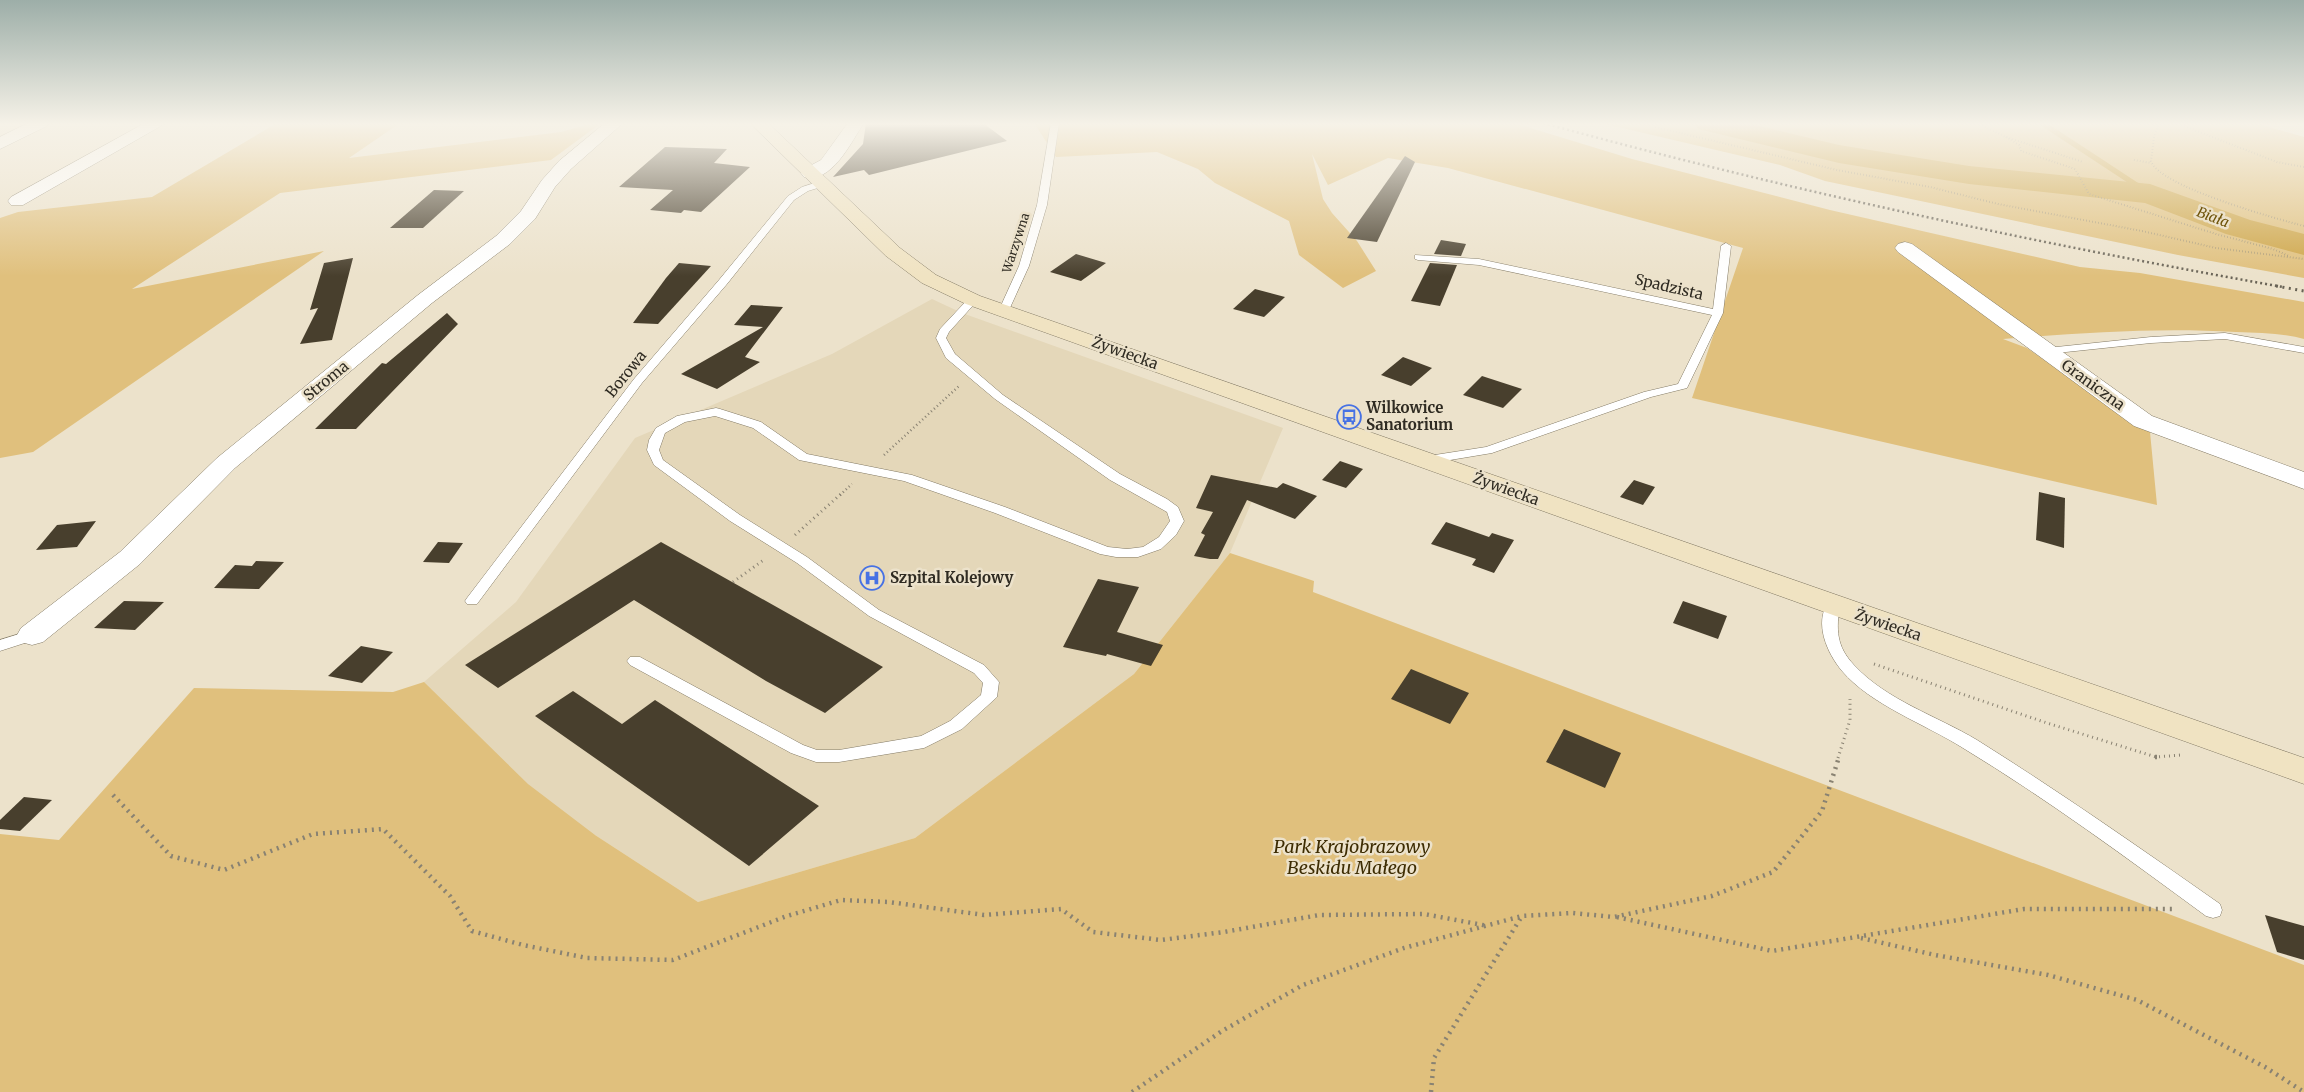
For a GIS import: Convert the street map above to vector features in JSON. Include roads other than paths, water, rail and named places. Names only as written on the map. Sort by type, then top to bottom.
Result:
[{"type":"main road","name":"Żywiecka","points":[[811,174],[893,252],[929,279],[972,300],[2304,771]]},
{"type":"street","points":[[17,201],[66,174]]},
{"type":"street","name":"Stroma","points":[[32,635],[130,558],[233,457],[425,299],[503,240],[528,215],[548,184],[557,174]]},
{"type":"street","points":[[816,179],[820,174]]},
{"type":"street","name":"Graniczna","points":[[1905,248],[2143,421],[2304,481]]},
{"type":"lane","name":"Warzywna","points":[[1004,310],[1024,266],[1042,205],[1047,174]]},
{"type":"lane","name":"Borowa","points":[[472,601],[638,381],[723,282],[791,198],[816,179]]},
{"type":"lane","points":[[1718,313],[1726,246]]},
{"type":"lane","name":"Spadzista","points":[[1418,257],[1479,262],[1718,313],[1683,386],[1648,394],[1488,450],[1426,460]]},
{"type":"lane","points":[[635,661],[797,749],[816,756],[839,756],[924,742],[956,725],[989,697],[991,682],[979,668],[918,638],[874,613],[781,547],[735,518],[658,462],[653,450],[655,440],[660,431],[681,419],[716,412],[757,425],[803,457],[907,478],[1000,510],[1105,551],[1122,555],[1137,554],[1165,541],[1174,528],[1176,521],[1173,510],[1162,502],[1115,477],[1047,431],[999,397],[950,356],[942,338],[944,330],[972,300]]},
{"type":"lane","points":[[2047,351],[2151,340],[2225,336],[2304,350]]},
{"type":"lane","points":[[1833,605],[1829,625],[1838,652],[1850,671],[1878,692],[1963,740],[2034,785],[2116,840],[2214,910]]},
{"type":"lane","points":[[0,646],[32,635]]},
{"type":"waterway","name":"Biała","points":[[1963,174],[2150,194],[2238,227],[2304,245]]},
{"type":"waterway","points":[[2120,174],[2150,194]]},
{"type":"railway","points":[[1739,174],[1911,214],[2283,287]]},
{"type":"railway","points":[[2276,286],[2304,291]]},
{"type":"place","name":"Wilkowice Sanatorium","points":[[1349,417]]},
{"type":"place","name":"Szpital Kolejowy","points":[[872,578]]},
{"type":"park label","name":"Park Krajobrazowy Beskidu Małego","points":[[1352,858]]}]
